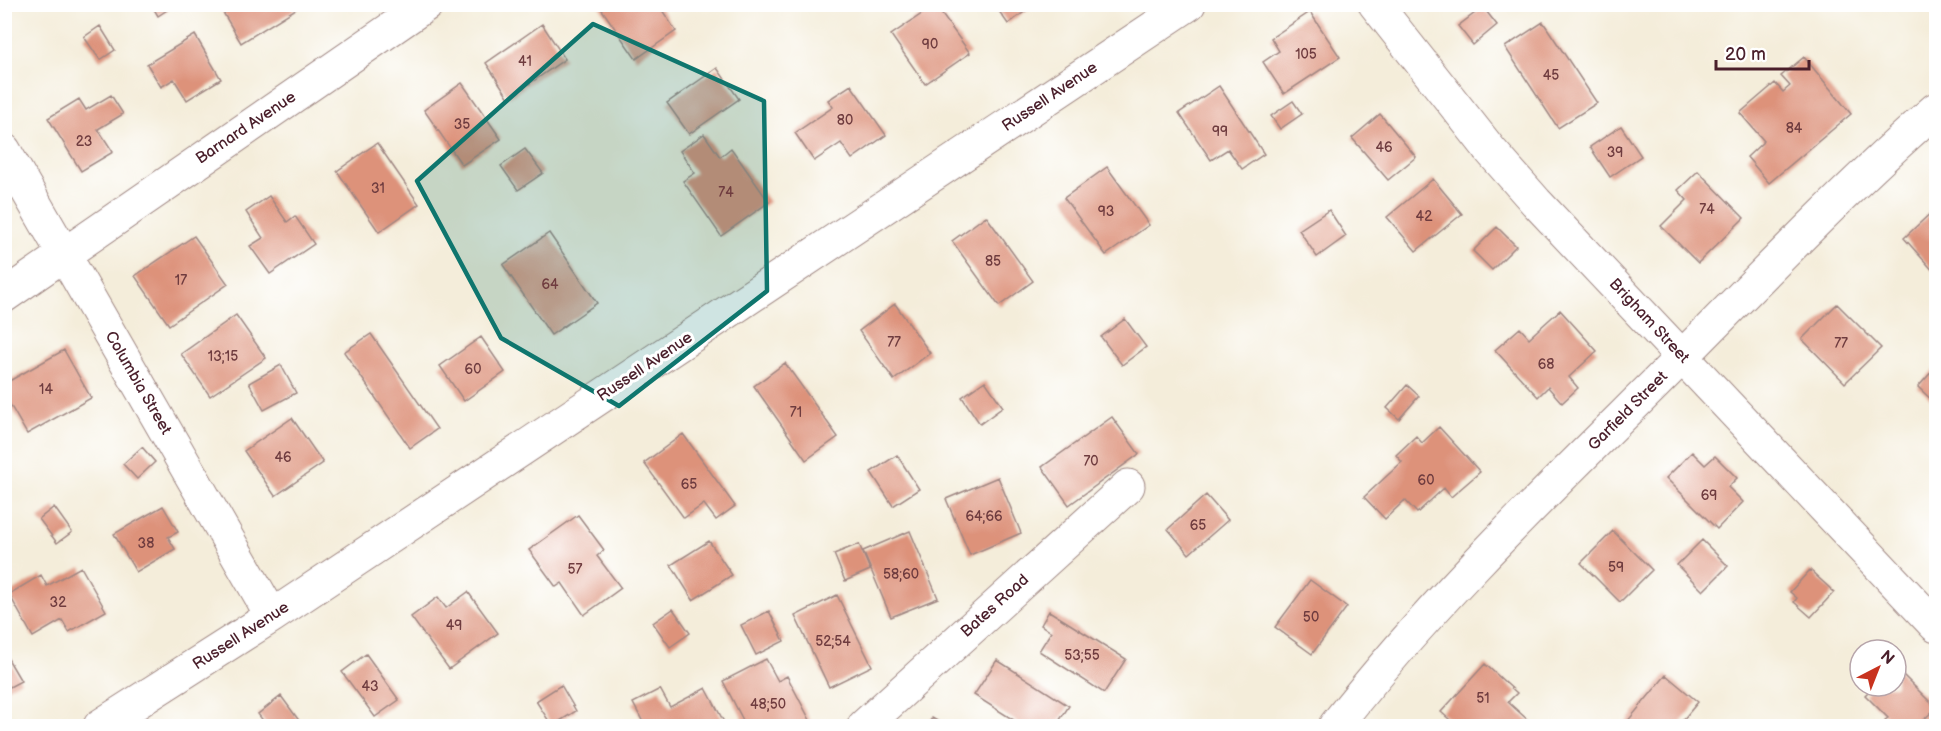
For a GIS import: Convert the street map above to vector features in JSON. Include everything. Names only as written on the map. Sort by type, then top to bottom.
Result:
[{"type":"street","name":"Barnard Avenue","points":[[4,296],[427,4]]},
{"type":"street","name":"Russell Avenue","points":[[100,726],[272,616],[1188,4]]},
{"type":"street","name":"Brigham Street","points":[[1375,4],[1521,185],[1936,626]]},
{"type":"street","name":"Garfield Street","points":[[1335,726],[1387,661],[1454,586],[1839,198],[1936,109]]},
{"type":"street","name":"Columbia Street","points":[[4,150],[272,616]]},
{"type":"street","name":"Bates Road","points":[[864,726],[1128,486]]},
{"type":"highlighted area","points":[[593,24],[764,101],[767,291],[619,406],[501,338],[417,181]]},
{"type":"building","points":[[151,4],[176,4],[158,16]]},
{"type":"building","points":[[218,4],[294,4],[296,9],[241,43]]},
{"type":"building","points":[[598,4],[658,4],[676,31],[636,59]]},
{"type":"building","points":[[994,4],[1035,4],[1008,24]]},
{"type":"building","points":[[935,5],[970,53],[925,84],[891,35]]},
{"type":"building","points":[[1483,7],[1497,25],[1473,45],[1458,26]]},
{"type":"building","points":[[1310,12],[1340,57],[1284,94],[1263,62],[1279,51],[1271,38]]},
{"type":"building","points":[[1543,22],[1597,103],[1558,128],[1505,47]]},
{"type":"building","points":[[542,24],[565,59],[509,98],[486,63]]},
{"type":"building","points":[[100,26],[115,50],[100,60],[84,37]]},
{"type":"building","points":[[195,35],[221,79],[187,100],[174,79],[161,87],[147,64]]},
{"type":"building","points":[[1804,57],[1851,114],[1769,183],[1747,157],[1764,141],[1740,113],[1775,83],[1783,92],[1790,86],[1781,76]]},
{"type":"building","points":[[717,68],[739,99],[689,134],[667,103]]},
{"type":"building","points":[[462,83],[501,139],[462,165],[424,110]]},
{"type":"building","points":[[851,85],[886,135],[852,159],[841,143],[814,161],[795,133],[833,107],[828,100]]},
{"type":"building","points":[[1219,86],[1264,154],[1242,169],[1228,149],[1211,160],[1179,113]]},
{"type":"building","points":[[111,95],[123,114],[98,129],[113,152],[81,171],[48,118],[79,99],[86,110]]},
{"type":"building","points":[[1293,101],[1302,114],[1280,129],[1271,116]]},
{"type":"building","points":[[1380,114],[1416,157],[1388,180],[1352,138]]},
{"type":"building","points":[[1621,126],[1641,156],[1610,177],[1590,147]]},
{"type":"building","points":[[704,134],[720,157],[731,148],[769,202],[721,236],[683,181],[695,173],[680,151]]},
{"type":"building","points":[[377,143],[419,204],[379,232],[337,171]]},
{"type":"building","points":[[525,149],[543,173],[518,190],[501,166]]},
{"type":"building","points":[[1107,167],[1149,225],[1106,255],[1064,198]]},
{"type":"building","points":[[1698,171],[1744,218],[1698,263],[1661,226],[1687,200],[1678,190]]},
{"type":"building","points":[[1433,179],[1462,214],[1416,251],[1387,217]]},
{"type":"building","points":[[269,196],[287,222],[295,216],[314,244],[270,274],[250,246],[263,238],[246,212]]},
{"type":"building","points":[[1936,208],[1936,274],[1904,238]]},
{"type":"building","points":[[1329,210],[1346,236],[1317,257],[1299,230]]},
{"type":"building","points":[[986,216],[1033,281],[999,306],[952,241]]},
{"type":"building","points":[[1497,227],[1516,246],[1492,270],[1473,251]]},
{"type":"building","points":[[549,233],[597,303],[551,335],[503,265]]},
{"type":"building","points":[[194,236],[228,284],[169,325],[135,276]]},
{"type":"building","points":[[895,304],[930,353],[894,380],[859,331]]},
{"type":"building","points":[[1837,304],[1881,348],[1845,383],[1802,339]]},
{"type":"building","points":[[1560,310],[1597,351],[1569,377],[1578,388],[1562,403],[1548,387],[1538,397],[1495,350],[1520,328],[1529,338]]},
{"type":"building","points":[[236,315],[266,358],[210,396],[181,354]]},
{"type":"building","points":[[1125,319],[1146,347],[1122,365],[1101,337]]},
{"type":"building","points":[[371,334],[437,429],[410,448],[344,352]]},
{"type":"building","points":[[481,337],[505,372],[464,401],[440,366]]},
{"type":"building","points":[[64,350],[91,398],[27,434],[4,394],[4,384]]},
{"type":"building","points":[[785,363],[838,437],[806,460],[754,386]]},
{"type":"building","points":[[281,365],[296,393],[264,410],[249,383]]},
{"type":"building","points":[[1936,367],[1936,404],[1918,387]]},
{"type":"building","points":[[985,381],[1003,407],[980,424],[962,397]]},
{"type":"building","points":[[1407,385],[1419,396],[1399,419],[1387,408]]},
{"type":"building","points":[[1112,417],[1139,454],[1069,505],[1042,467]]},
{"type":"building","points":[[292,418],[323,463],[275,496],[244,451]]},
{"type":"building","points":[[1439,427],[1480,472],[1451,497],[1444,488],[1417,513],[1405,500],[1385,519],[1364,497],[1402,462],[1396,455],[1416,436],[1422,443]]},
{"type":"building","points":[[683,434],[735,506],[716,520],[704,504],[684,518],[644,463]]},
{"type":"building","points":[[142,447],[155,462],[137,479],[123,464]]},
{"type":"building","points":[[1692,452],[1705,465],[1715,456],[1737,478],[1728,487],[1743,502],[1717,529],[1666,478]]},
{"type":"building","points":[[897,455],[919,489],[893,506],[871,472]]},
{"type":"building","points":[[998,477],[1021,533],[970,555],[946,499]]},
{"type":"building","points":[[1206,495],[1228,520],[1189,554],[1168,529]]},
{"type":"building","points":[[163,506],[178,532],[168,537],[175,549],[136,572],[114,534]]},
{"type":"building","points":[[54,507],[72,532],[57,543],[39,519]]},
{"type":"building","points":[[578,515],[604,550],[597,556],[621,588],[584,615],[562,583],[556,587],[529,550]]},
{"type":"building","points":[[910,531],[938,598],[891,617],[863,551]]},
{"type":"building","points":[[1613,531],[1652,570],[1620,602],[1581,563]]},
{"type":"building","points":[[1702,540],[1728,566],[1703,591],[1677,565]]},
{"type":"building","points":[[709,541],[732,575],[693,600],[671,565]]},
{"type":"building","points":[[859,544],[870,570],[845,581],[834,554]]},
{"type":"building","points":[[81,567],[106,611],[69,632],[62,620],[33,637],[9,594],[41,575],[47,586]]},
{"type":"building","points":[[1810,570],[1834,592],[1811,617],[1794,602],[1797,598],[1790,592]]},
{"type":"building","points":[[1310,580],[1347,607],[1312,654],[1275,627]]},
{"type":"building","points":[[468,592],[498,633],[449,669],[411,617],[438,597],[446,608]]},
{"type":"building","points":[[837,595],[872,666],[829,687],[795,616]]},
{"type":"building","points":[[673,609],[690,633],[670,647],[653,623]]},
{"type":"building","points":[[769,611],[784,641],[756,655],[741,625]]},
{"type":"building","points":[[1049,611],[1126,659],[1104,693],[1039,651],[1051,632],[1041,625]]},
{"type":"building","points":[[4,652],[21,681],[4,690]]},
{"type":"building","points":[[366,654],[399,700],[375,717],[342,672]]},
{"type":"building","points":[[766,659],[778,681],[787,676],[813,726],[746,726],[723,681]]},
{"type":"building","points":[[997,660],[1069,706],[1056,726],[1023,726],[974,695]]},
{"type":"building","points":[[1485,664],[1517,693],[1508,702],[1529,721],[1524,726],[1457,726],[1441,712]]},
{"type":"building","points":[[1666,675],[1698,702],[1678,726],[1630,726],[1626,723]]},
{"type":"building","points":[[1908,680],[1936,708],[1917,726],[1891,726],[1885,720],[1888,718],[1868,698],[1908,698]]},
{"type":"building","points":[[561,685],[576,711],[552,726],[536,701]]},
{"type":"building","points":[[706,688],[726,726],[645,726],[633,703],[660,689],[670,707]]},
{"type":"building","points":[[281,696],[303,726],[267,726],[258,714]]},
{"type":"building","points":[[932,718],[946,726],[927,726]]}]
